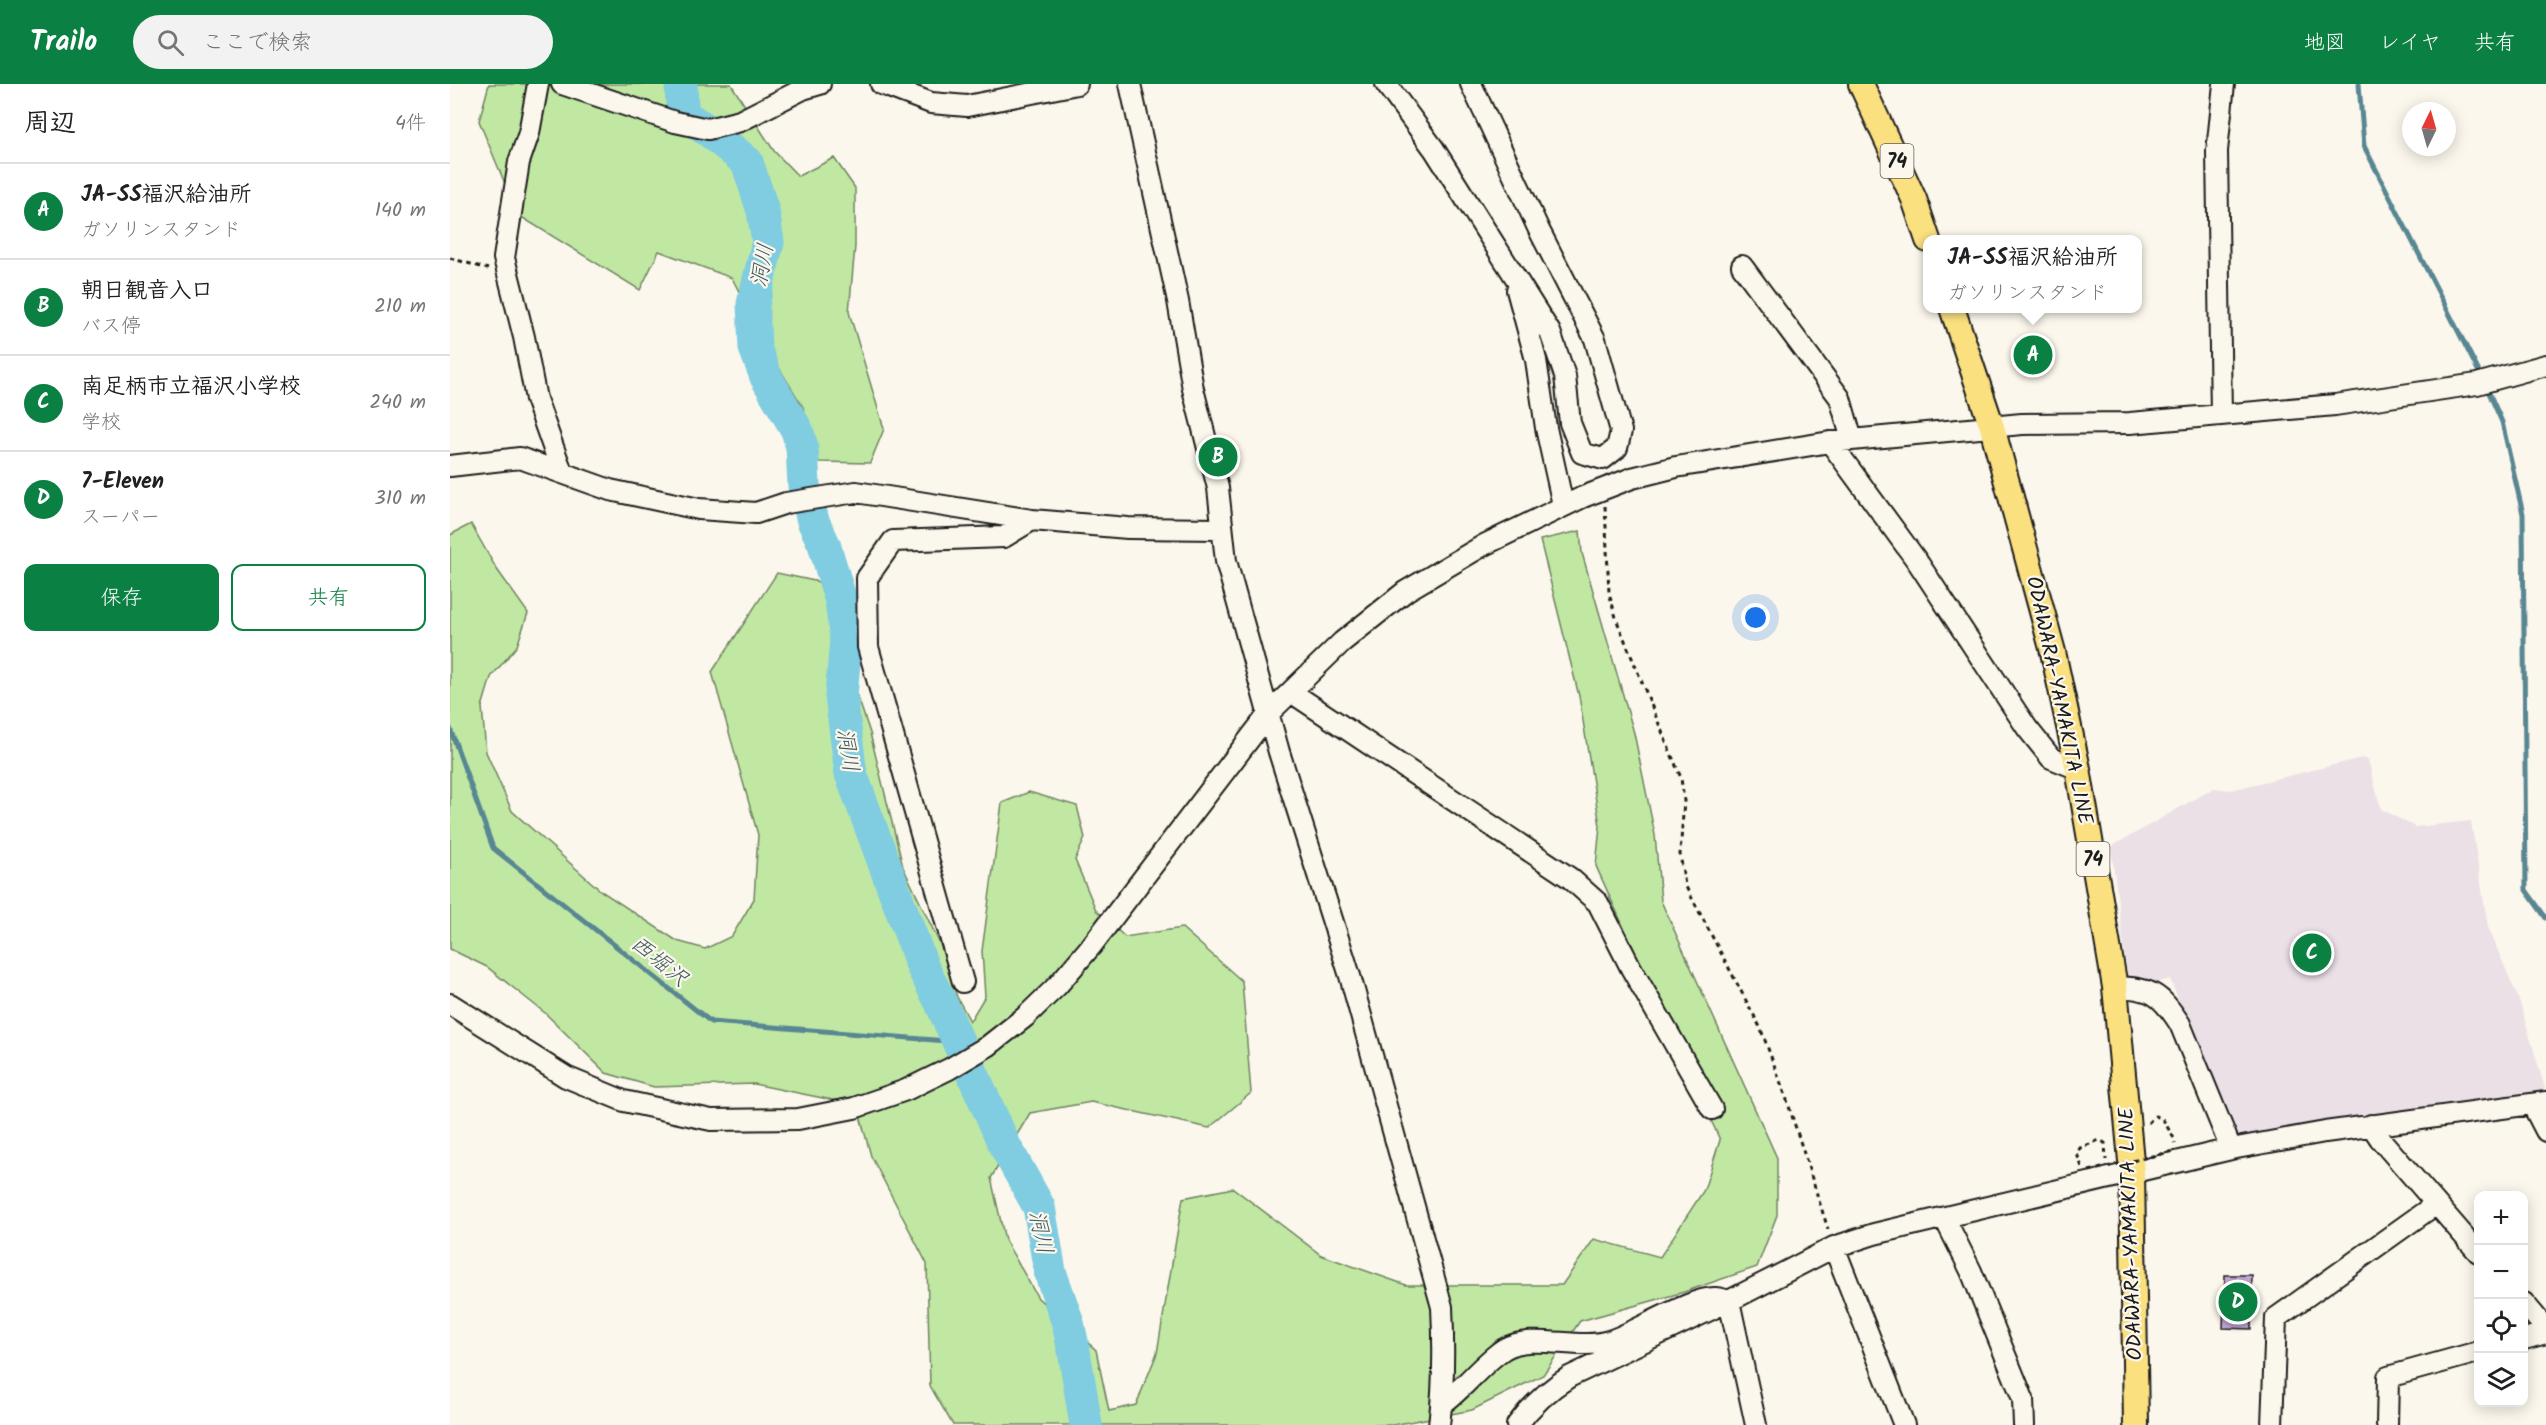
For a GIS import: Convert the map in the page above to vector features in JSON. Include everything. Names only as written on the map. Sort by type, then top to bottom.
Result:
[{"type":"main road","name":"74","points":[[1861,84],[1914,199],[1926,235]]},
{"type":"main road","name":"ODAWARA-YAMAKITA LINE","points":[[1953,313],[1992,427],[2053,652],[2078,769],[2115,987],[2132,1172],[2136,1425]]},
{"type":"street","points":[[538,84],[529,133],[519,162],[504,258],[524,337],[536,399],[562,472]]},
{"type":"street","points":[[562,84],[675,122],[708,129],[740,121],[802,89],[820,84]]},
{"type":"street","points":[[881,84],[931,103],[967,106],[1077,84]]},
{"type":"street","points":[[1130,84],[1178,301],[1193,388],[1218,488],[1226,561],[1280,752],[1350,976],[1442,1307],[1444,1336],[1442,1404],[1439,1425]]},
{"type":"street","points":[[1386,84],[1434,149],[1511,267],[1550,332],[1565,376],[1570,423],[1582,453],[1603,459],[1617,448],[1621,431],[1595,339],[1539,230],[1471,84]]},
{"type":"street","points":[[2221,415],[2217,151],[2224,84]]},
{"type":"street","points":[[1742,266],[1840,398],[1852,440]]},
{"type":"street","points":[[1511,267],[1536,360],[1546,428],[1563,506]]},
{"type":"street","points":[[450,1004],[566,1077],[624,1101],[711,1120],[798,1119],[854,1108],[906,1090],[949,1070],[988,1046],[1033,1010],[1092,945],[1270,712],[1342,642],[1406,591],[1484,545],[1583,497],[1632,478],[1676,467],[1830,442],[2022,424],[2130,423],[2335,405],[2477,384],[2546,365]]},
{"type":"street","points":[[1830,442],[1917,561],[2027,728],[2051,758],[2078,769]]},
{"type":"street","points":[[450,466],[520,458],[610,490],[699,509],[756,513],[786,503],[856,492],[1032,520],[1128,528],[1221,529]]},
{"type":"street","points":[[963,982],[868,647],[867,578],[893,541],[1004,537],[1032,520]]},
{"type":"street","points":[[1291,692],[1570,878],[1598,903],[1631,968],[1712,1110]]},
{"type":"street","points":[[2115,987],[2141,988],[2159,996],[2170,1008],[2180,1024],[2231,1149]]},
{"type":"street","points":[[1517,1425],[1531,1407],[1550,1389],[1569,1377],[1729,1301],[1834,1247],[1874,1234],[1945,1219],[2091,1176],[2132,1172],[2167,1155],[2231,1149],[2371,1125],[2539,1103],[2546,1131]]},
{"type":"street","points":[[2371,1125],[2474,1247]]},
{"type":"street","points":[[2272,1425],[2276,1318],[2436,1204]]},
{"type":"street","points":[[1945,1219],[1971,1271],[2023,1399],[2024,1425]]},
{"type":"street","points":[[1834,1247],[1904,1425]]},
{"type":"street","points":[[1442,1404],[1460,1392],[1481,1369],[1506,1348],[1528,1343],[1591,1345],[1609,1341],[1693,1303],[1714,1298],[1729,1301]]},
{"type":"street","points":[[1729,1301],[1756,1425]]},
{"type":"street","points":[[2528,1310],[2546,1331],[2528,1337]]},
{"type":"street","points":[[2388,1425],[2388,1377],[2474,1353]]},
{"type":"path","points":[[450,258],[509,276]]},
{"type":"path","points":[[1605,501],[1609,592],[1617,621],[1681,778],[1684,801],[1680,854],[1685,885],[1760,1027],[1786,1097],[1834,1247]]},
{"type":"path","points":[[2091,1176],[2167,1155],[2175,1140],[2162,1118],[2155,1116],[2148,1122],[2149,1134]]},
{"type":"path","points":[[2099,1140],[2105,1143],[2107,1158],[2091,1176],[2082,1168],[2077,1154],[2080,1148],[2099,1140]]},
{"type":"shaded area","points":[[2362,758],[2368,760],[2381,809],[2415,827],[2471,821],[2488,927],[2520,1003],[2546,1092],[2233,1139],[2170,979],[2149,985],[2128,980],[2111,847],[2214,788],[2231,790]]},
{"type":"green space","points":[[489,84],[731,84],[774,151],[798,176],[834,158],[855,188],[855,246],[849,312],[884,429],[870,463],[819,462],[803,407],[776,363],[732,278],[659,251],[640,290],[518,215],[479,121]]},
{"type":"green space","points":[[471,524],[496,568],[528,613],[517,646],[491,677],[482,707],[486,752],[512,811],[601,891],[677,941],[705,949],[732,936],[754,899],[758,835],[712,672],[777,573],[819,582],[870,733],[903,867],[940,944],[957,997],[970,1021],[985,996],[982,951],[1002,803],[1029,792],[1077,806],[1085,838],[1075,860],[1096,910],[1125,937],[1182,928],[1242,981],[1251,1093],[1209,1128],[1091,1102],[1030,1113],[991,1178],[1005,1240],[1038,1298],[1096,1350],[1109,1411],[1136,1405],[1157,1353],[1183,1198],[1233,1188],[1321,1255],[1406,1285],[1562,1285],[1594,1239],[1660,1257],[1704,1190],[1720,1140],[1596,866],[1600,826],[1579,696],[1540,540],[1580,531],[1582,553],[1634,733],[1655,835],[1661,901],[1777,1158],[1777,1215],[1757,1267],[1684,1292],[1580,1321],[1543,1375],[1472,1410],[1393,1425],[953,1425],[930,1386],[927,1264],[871,1156],[857,1105],[754,1084],[654,1087],[606,1073],[545,1013],[487,967],[450,949],[450,535]]},
{"type":"building","points":[[2225,1275],[2252,1275],[2251,1329],[2223,1328]]},
{"type":"waterway","name":"洞川","points":[[681,84],[682,108],[686,117],[709,131],[747,162],[763,211],[768,242],[753,304],[755,348],[766,377],[797,430],[802,447],[804,486],[813,521],[824,544],[841,601],[846,640],[841,696],[851,774],[923,968],[1005,1146],[1039,1207],[1050,1272],[1068,1323],[1086,1425]]},
{"type":"waterway","points":[[2359,84],[2364,146],[2482,378]]},
{"type":"waterway","points":[[2486,386],[2502,422],[2523,514],[2526,890],[2546,918]]},
{"type":"waterway","name":"西堀沢","points":[[450,728],[493,848],[711,1022],[959,1042]]},
{"type":"place","name":"JA-SS福沢給油所","points":[[2033,355]]},
{"type":"place","name":"朝日観音入口","points":[[1218,457]]},
{"type":"place","name":"南足柄市立福沢小学校","points":[[2312,953]]},
{"type":"place","name":"7-Eleven","points":[[2238,1302]]}]
